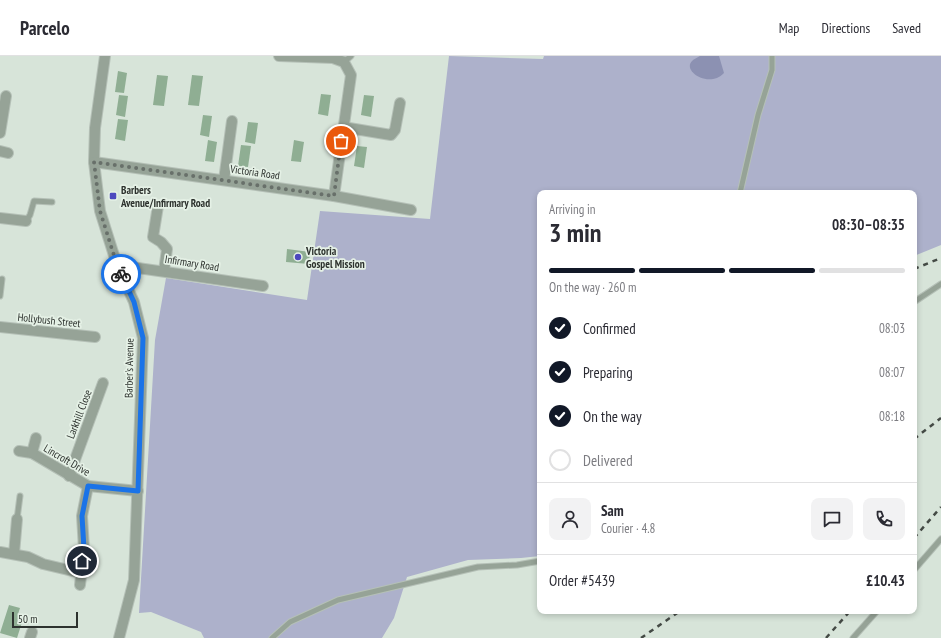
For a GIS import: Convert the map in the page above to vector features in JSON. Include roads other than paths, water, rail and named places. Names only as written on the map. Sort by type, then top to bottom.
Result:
[{"type":"street","name":"Barber's Avenue","points":[[105,56],[95,128],[94,162],[100,211],[117,265],[134,302],[143,338],[134,580],[119,638]]},
{"type":"street","points":[[279,56],[348,59],[351,75],[334,196]]},
{"type":"street","points":[[0,133],[6,96]]},
{"type":"street","points":[[343,127],[391,135],[395,130],[400,104]]},
{"type":"street","points":[[224,180],[232,121]]},
{"type":"street","name":"Victoria Road","points":[[94,162],[334,196],[411,210]]},
{"type":"street","points":[[158,206],[153,236],[161,242],[167,250],[164,271]]},
{"type":"street","points":[[0,218],[26,222]]},
{"type":"street","name":"Infirmary Road","points":[[117,265],[263,286]]},
{"type":"street","name":"Hollybush Street","points":[[0,327],[95,337]]},
{"type":"street","name":"Larkhill Close","points":[[69,476],[103,384]]},
{"type":"street","name":"Lincroft Drive","points":[[32,453],[36,438]]},
{"type":"street","name":"Lincroft Drive","points":[[19,451],[32,453],[88,486],[138,491]]},
{"type":"street","points":[[80,585],[84,549],[82,516],[88,486]]},
{"type":"street","points":[[14,554],[18,519]]},
{"type":"street","points":[[0,552],[28,557],[43,564],[81,573]]},
{"type":"lane","points":[[741,190],[758,115],[772,70],[772,56]]},
{"type":"lane","points":[[26,222],[30,215],[34,201],[52,202]]},
{"type":"lane","points":[[0,296],[2,279]]},
{"type":"lane","points":[[917,300],[941,284]]},
{"type":"lane","points":[[18,519],[20,496]]},
{"type":"lane","points":[[917,567],[941,539]]},
{"type":"lane","points":[[272,638],[290,622],[338,600],[478,567],[537,562]]},
{"type":"lane","points":[[853,638],[874,614]]},
{"type":"railway","points":[[917,268],[941,258]]},
{"type":"railway","points":[[917,437],[941,418]]},
{"type":"railway","points":[[917,535],[941,507]]},
{"type":"railway","points":[[641,638],[676,614]]},
{"type":"railway","points":[[826,638],[847,614]]},
{"type":"place","name":"Barbers Avenue/Infirmary Road","points":[[113,196]]},
{"type":"place","name":"Victoria Gospel Mission","points":[[298,257]]}]
